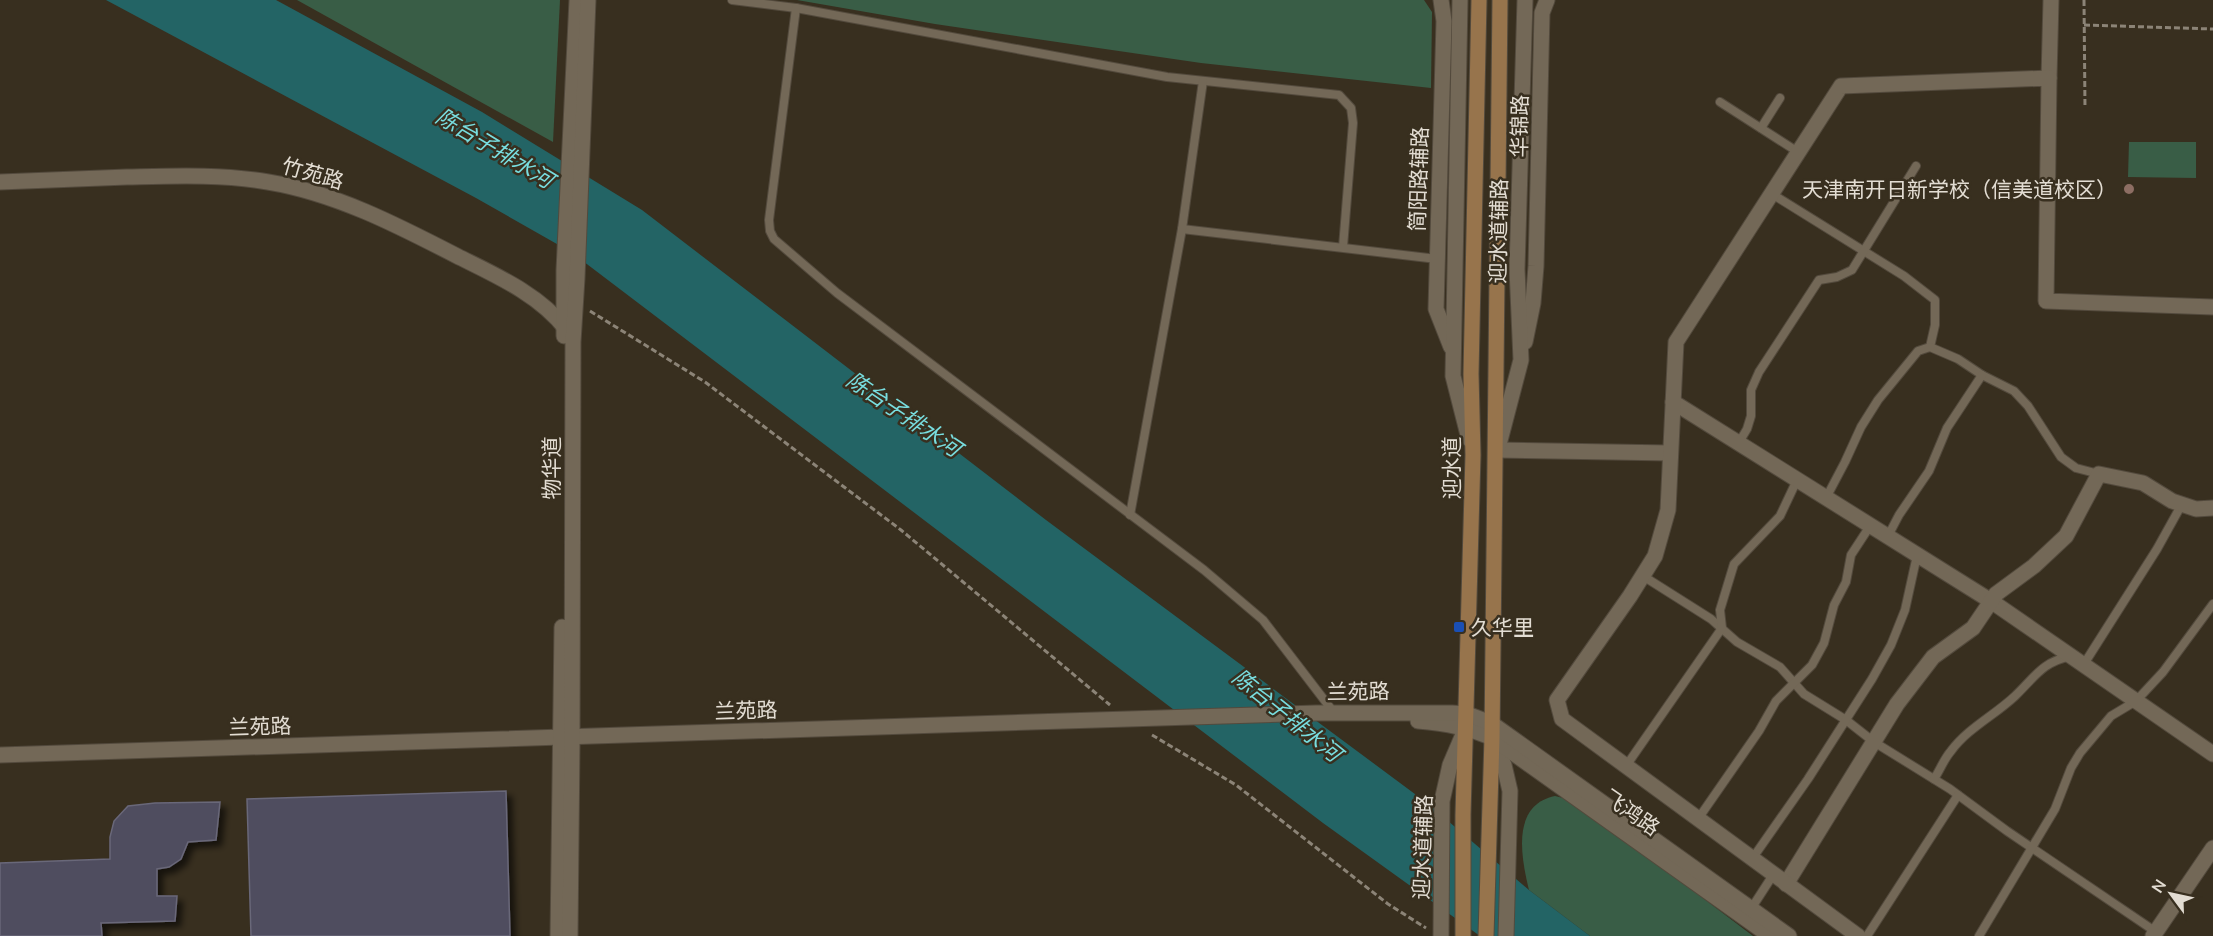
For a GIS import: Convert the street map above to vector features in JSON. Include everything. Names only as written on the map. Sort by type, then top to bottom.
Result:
[{"type":"main road","name":"迎水道","points":[[1463,936],[1462,815],[1467,721],[1473,455],[1471,374],[1479,0]]},
{"type":"main road","name":"迎水道","points":[[1486,936],[1492,730],[1500,0]]},
{"type":"street","name":"物华道","points":[[570,936],[566,741],[567,336],[576,153],[577,0]]},
{"type":"street","name":"物华道","points":[[576,153],[588,0]]},
{"type":"street","name":"简阳路辅路","points":[[1441,0],[1444,21],[1436,309],[1454,356]]},
{"type":"street","name":"迎水道辅路","points":[[1460,0],[1453,376],[1473,455]]},
{"type":"street","name":"迎水道辅路","points":[[1496,454],[1521,360],[1517,268],[1525,0]]},
{"type":"street","name":"华锦路","points":[[1521,360],[1533,303],[1536,266],[1542,13],[1547,0]]},
{"type":"street","points":[[2051,0],[2046,301],[2213,307]]},
{"type":"street","points":[[1858,936],[1562,719],[1557,700],[1643,576],[1655,555],[1668,510],[1676,342],[1841,86],[2049,78]]},
{"type":"street","name":"竹苑路","points":[[0,182],[174,176],[215,177],[269,182],[311,192],[380,217],[492,273],[546,309],[567,336]]},
{"type":"street","name":"竹苑路","points":[[0,190],[182,184],[247,188],[301,198],[357,215],[483,276],[539,312],[567,336]]},
{"type":"street","name":"物华道","points":[[567,336],[576,302],[571,274]]},
{"type":"street","points":[[1673,402],[1913,551],[2078,660],[2213,754]]},
{"type":"street","points":[[1496,454],[1671,453]]},
{"type":"street","points":[[1786,884],[1897,704],[1933,657],[1973,628],[1996,594],[2034,566],[2066,536],[2099,474],[2143,483],[2172,501],[2182,504],[2196,508],[2213,508]]},
{"type":"street","name":"兰苑路","points":[[0,762],[566,741],[1329,717],[1410,711],[1467,721]]},
{"type":"street","name":"迎水道辅路","points":[[1437,933],[1442,806],[1450,765],[1467,721]]},
{"type":"street","name":"飞鸿路","points":[[1467,721],[1492,730],[1748,912],[1790,936]]},
{"type":"street","points":[[1492,730],[1504,765],[1509,791],[1506,936]]},
{"type":"street","name":"物华道","points":[[558,936],[566,741]]},
{"type":"street","name":"兰苑路","points":[[0,755],[566,741]]},
{"type":"street","points":[[2155,934],[2213,848]]},
{"type":"street","name":"飞鸿路","points":[[1748,912],[1770,936]]},
{"type":"lane","points":[[732,0],[796,8],[1167,77],[1340,95],[1352,108],[1353,123],[1343,248]]},
{"type":"lane","points":[[796,8],[769,220],[770,231],[774,239],[837,293],[1204,570],[1263,620],[1329,717]]},
{"type":"lane","points":[[1130,515],[1182,229],[1203,81]]},
{"type":"lane","points":[[1761,128],[1780,98]]},
{"type":"lane","points":[[1720,102],[1798,152]]},
{"type":"lane","points":[[1738,444],[1747,429],[1751,390],[1759,372],[1819,280],[1837,277],[1852,270],[1916,166]]},
{"type":"lane","points":[[1772,194],[1904,276],[1935,300],[1935,325],[1930,347]]},
{"type":"lane","points":[[1182,229],[1437,259]]},
{"type":"lane","points":[[1826,498],[1861,427],[1878,400],[1918,351],[1930,347],[1958,358],[1982,375],[2014,391],[2028,406],[2061,457],[2076,468],[2099,474]]},
{"type":"lane","points":[[1888,536],[1929,471],[1947,428],[1982,375]]},
{"type":"lane","points":[[1626,766],[1722,628],[1720,609],[1734,564],[1780,516],[1797,480]]},
{"type":"lane","points":[[1934,779],[1951,750],[2014,697],[2042,667],[2057,659],[2078,660],[2157,549],[2182,504]]},
{"type":"lane","points":[[1698,819],[1759,731],[1776,701],[1812,665],[1824,643],[1834,605],[1846,582],[1851,555],[1870,526]]},
{"type":"lane","points":[[1752,859],[1808,779],[1891,645],[1905,610],[1916,560],[1913,551]]},
{"type":"lane","points":[[1643,576],[1696,609],[1737,642],[1780,667],[1804,694],[1958,795],[2155,934]]},
{"type":"lane","points":[[1979,936],[2055,809],[2080,753],[2111,716],[2136,701],[2163,672],[2213,604]]},
{"type":"lane","points":[[1867,936],[1958,795]]},
{"type":"lane","points":[[1748,912],[1773,875]]},
{"type":"path","points":[[2084,0],[2085,108]]},
{"type":"path","points":[[2084,25],[2213,29]]},
{"type":"path","points":[[576,302],[705,382],[892,523],[1133,723],[1236,785],[1388,904],[1437,933]]},
{"type":"green space","points":[[297,0],[560,0],[553,142]]},
{"type":"green space","points":[[797,0],[1424,0],[1432,12],[1431,88],[1201,63],[935,24]]},
{"type":"green space","points":[[2129,142],[2196,142],[2196,178],[2128,177]]},
{"type":"green space","points":[[1555,796],[1575,801],[1753,936],[1590,936],[1529,890],[1522,848],[1525,821],[1531,810],[1541,801]]},
{"type":"water","name":"陈台子排水河","points":[[106,0],[276,0],[482,112],[642,210],[1046,520],[1427,803],[1529,890],[1590,936],[1480,936],[1323,823],[571,252],[476,198]]},
{"type":"building","points":[[506,791],[510,936],[251,936],[247,799]]},
{"type":"building","points":[[220,802],[216,840],[188,842],[181,859],[169,867],[157,869],[157,896],[177,896],[175,921],[101,923],[102,936],[0,936],[0,863],[110,859],[110,837],[114,821],[128,806],[155,803]]},
{"type":"place","name":"天津南开日新学校（信美道校区）","points":[[2129,189]]},
{"type":"place","name":"久华里","points":[[1459,627]]}]
